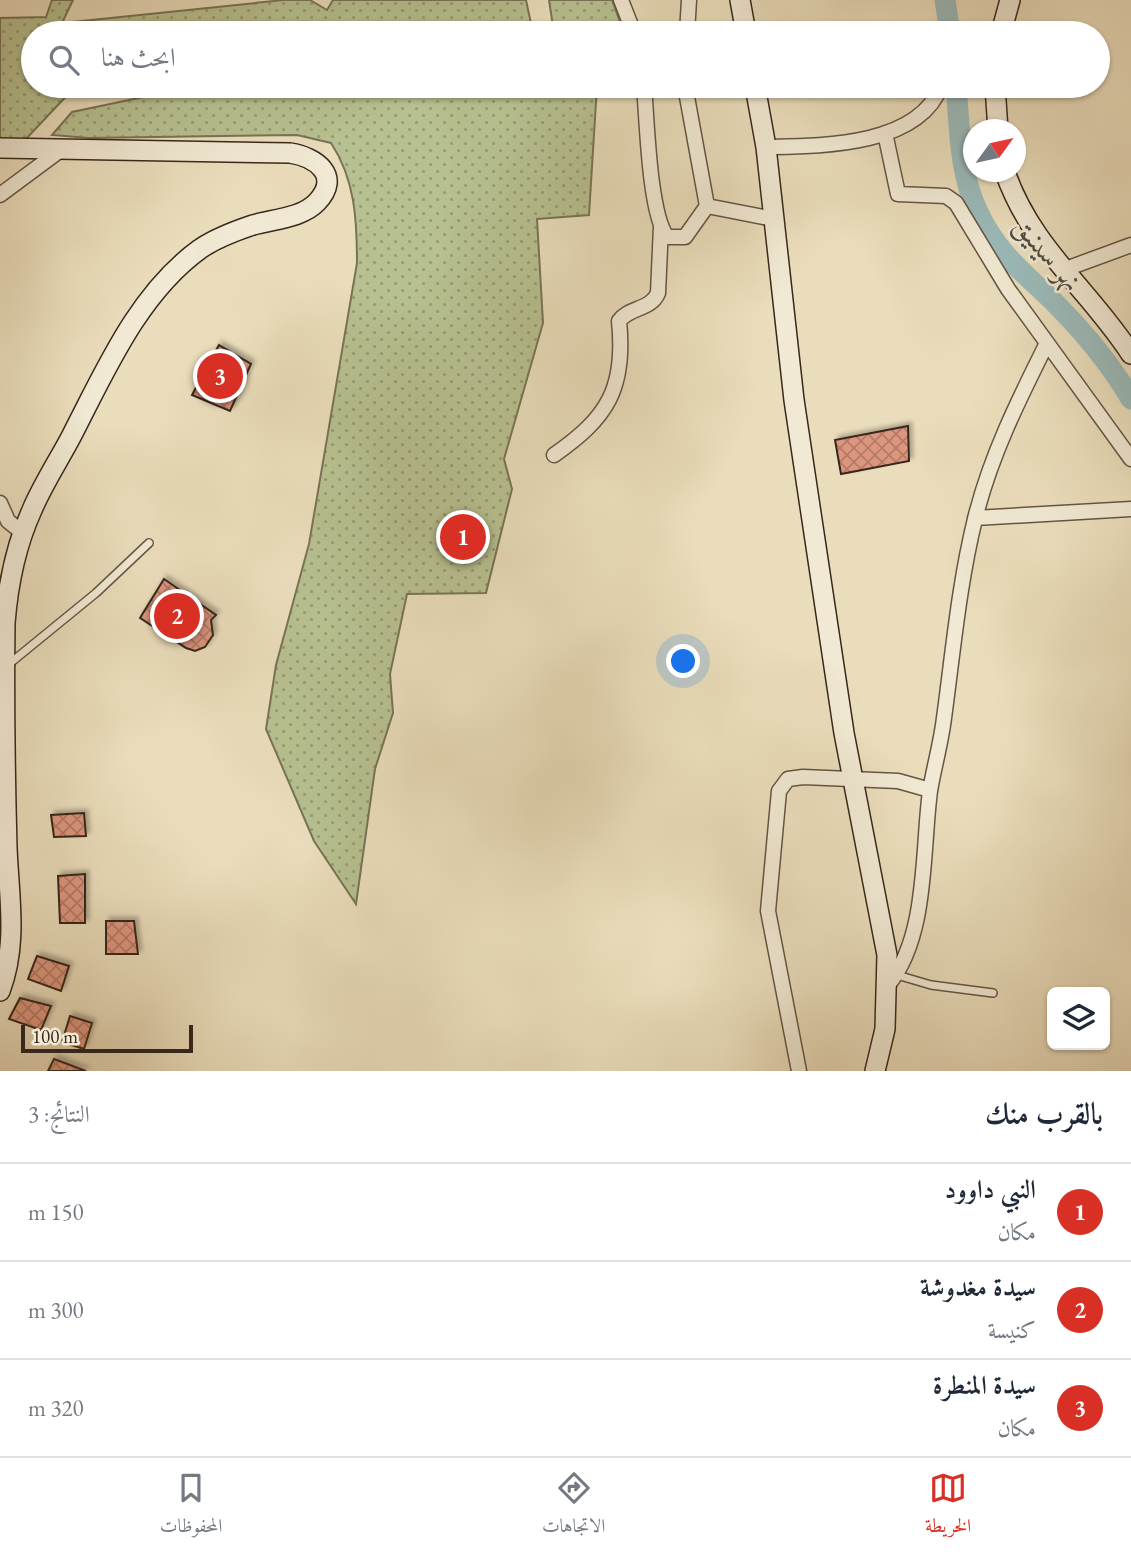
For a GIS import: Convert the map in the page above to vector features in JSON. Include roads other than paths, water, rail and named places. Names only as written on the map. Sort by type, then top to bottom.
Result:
[{"type":"street","points":[[621,0],[629,21]]},
{"type":"street","points":[[688,21],[690,0]]},
{"type":"street","points":[[740,0],[744,21]]},
{"type":"street","points":[[1004,21],[1010,0]]},
{"type":"street","points":[[554,455],[598,420],[610,401],[618,358],[619,321],[627,313],[652,302],[659,293],[661,226],[644,98]]},
{"type":"street","points":[[661,226],[667,237],[685,237],[706,206],[687,98]]},
{"type":"street","points":[[757,98],[774,219],[794,400],[852,778],[892,980],[885,1029],[875,1071]]},
{"type":"street","points":[[765,147],[844,144],[885,133],[929,107],[934,98]]},
{"type":"street","points":[[996,98],[997,119]]},
{"type":"street","points":[[885,133],[898,194],[946,196],[956,204],[1008,289],[1131,459]]},
{"type":"street","points":[[0,148],[290,153],[313,158],[324,169],[327,180],[322,196],[310,208],[222,236],[203,247],[165,278],[135,320],[99,382],[32,509],[8,592],[3,744],[12,918],[8,968],[0,991]]},
{"type":"street","points":[[0,195],[62,149]]},
{"type":"street","points":[[1010,182],[1031,229],[1063,270],[1098,308],[1131,354]]},
{"type":"street","points":[[706,206],[774,219]]},
{"type":"street","points":[[1063,270],[1131,245]]},
{"type":"street","points":[[892,980],[906,954],[919,903],[930,790],[939,755],[957,613],[975,517],[1005,431],[1047,342]]},
{"type":"street","points":[[0,503],[8,521],[23,533]]},
{"type":"street","points":[[975,517],[1131,509]]},
{"type":"street","points":[[799,1071],[768,911],[779,791],[785,781],[795,777],[898,781],[930,790]]},
{"type":"lane","points":[[4,668],[96,593],[149,544]]},
{"type":"lane","points":[[892,980],[993,993]]},
{"type":"waterway","name":"نهر سينيق","points":[[945,0],[948,21]]},
{"type":"waterway","name":"نهر سينيق","points":[[957,98],[967,182],[986,227],[1012,261],[1085,336],[1131,399]]},
{"type":"place","name":"سيدة المنطرة","points":[[220,376]]},
{"type":"place","name":"النبي داوود","points":[[463,537]]},
{"type":"place","name":"سيدة مغدوشة","points":[[177,616]]}]
